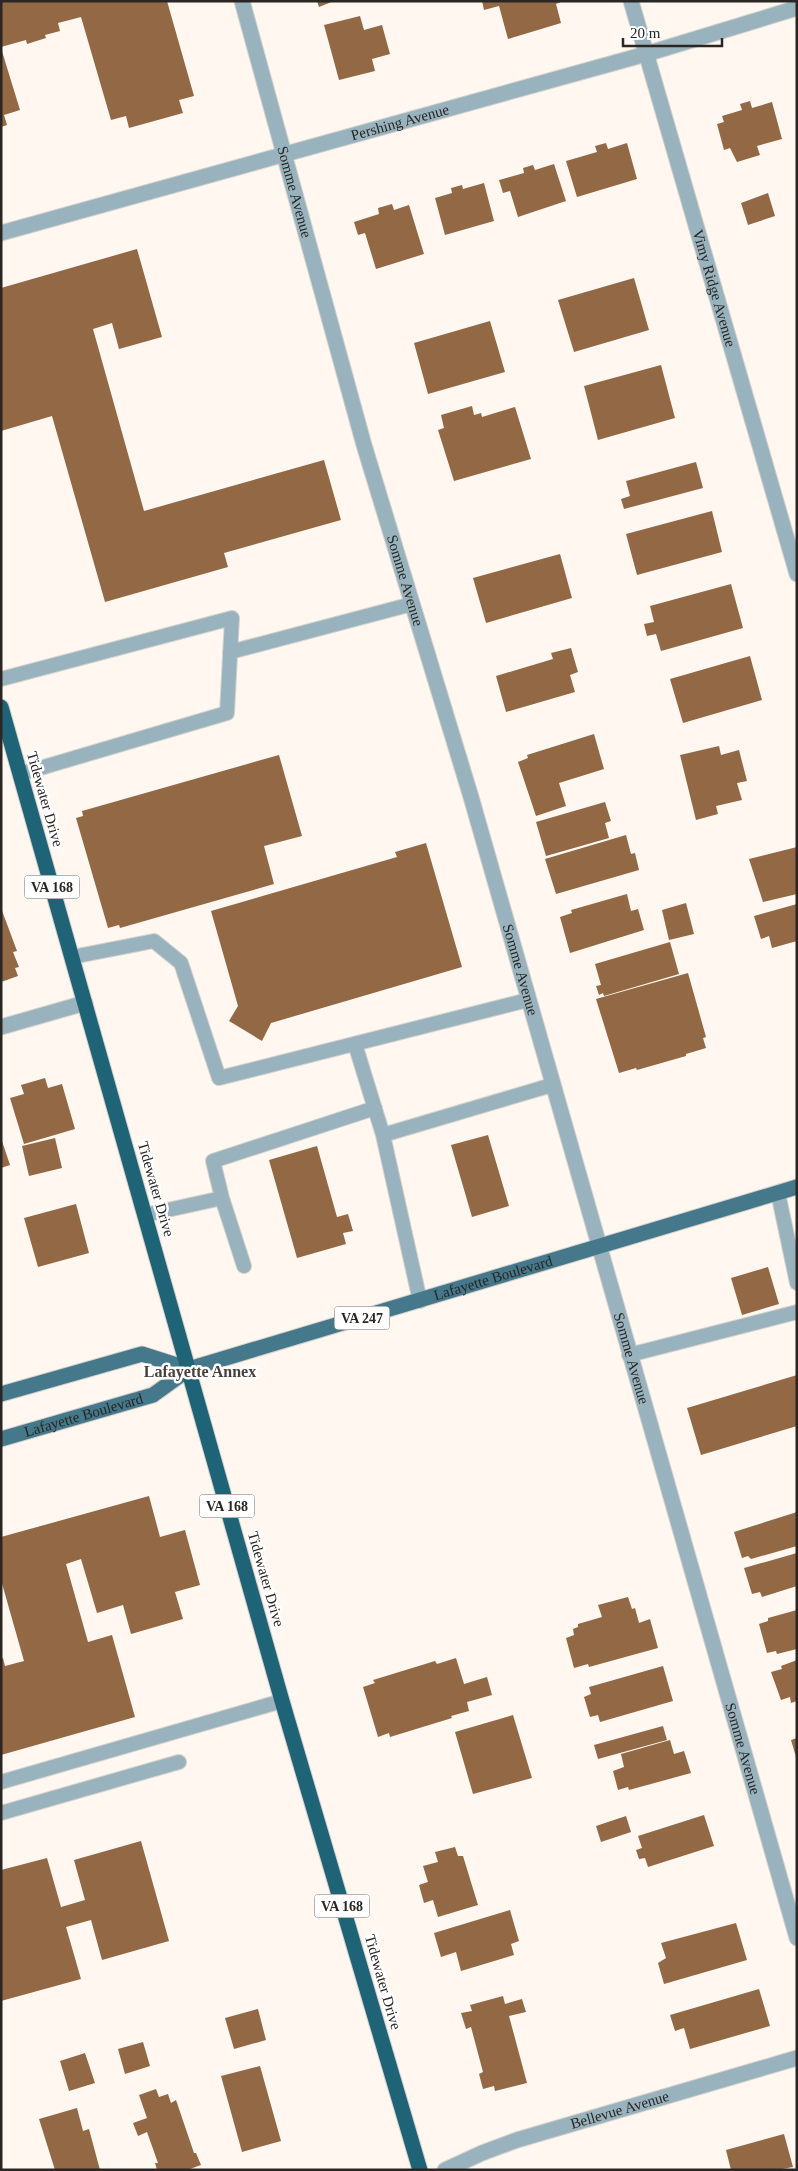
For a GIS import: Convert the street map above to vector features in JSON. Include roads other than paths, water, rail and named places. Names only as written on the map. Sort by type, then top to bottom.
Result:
[{"type":"highway","name":"Tidewater Drive","points":[[1,707],[282,1701],[420,2170]]},
{"type":"main road","name":"Lafayette Boulevard","points":[[1,1439],[153,1395],[189,1369],[797,1187]]},
{"type":"main road","points":[[1,1394],[142,1354],[189,1369]]},
{"type":"street","name":"Somme Avenue","points":[[242,1],[364,445],[471,797],[598,1247],[797,1938]]},
{"type":"street","name":"Vimy Ridge Avenue","points":[[631,1],[797,574]]},
{"type":"street","name":"Pershing Avenue","points":[[1,233],[646,54],[797,8]]},
{"type":"street","points":[[1,1027],[85,1002]]},
{"type":"street","name":"Bellevue Avenue","points":[[445,2170],[517,2140],[797,2058]]},
{"type":"lane","points":[[230,652],[412,604]]},
{"type":"lane","points":[[1,679],[232,618],[227,713],[20,774]]},
{"type":"lane","points":[[72,957],[154,941],[181,963],[219,1078],[528,1000]]},
{"type":"lane","points":[[356,1044],[383,1135],[420,1301]]},
{"type":"lane","points":[[383,1135],[552,1085]]},
{"type":"lane","points":[[244,1266],[212,1161],[375,1108]]},
{"type":"lane","points":[[778,1193],[797,1283]]},
{"type":"lane","points":[[145,1215],[222,1198]]},
{"type":"lane","points":[[629,1355],[797,1312]]},
{"type":"lane","points":[[1,1782],[282,1701]]},
{"type":"lane","points":[[1,1813],[179,1762]]},
{"type":"district","name":"Lafayette Annex","points":[[200,1371]]}]
